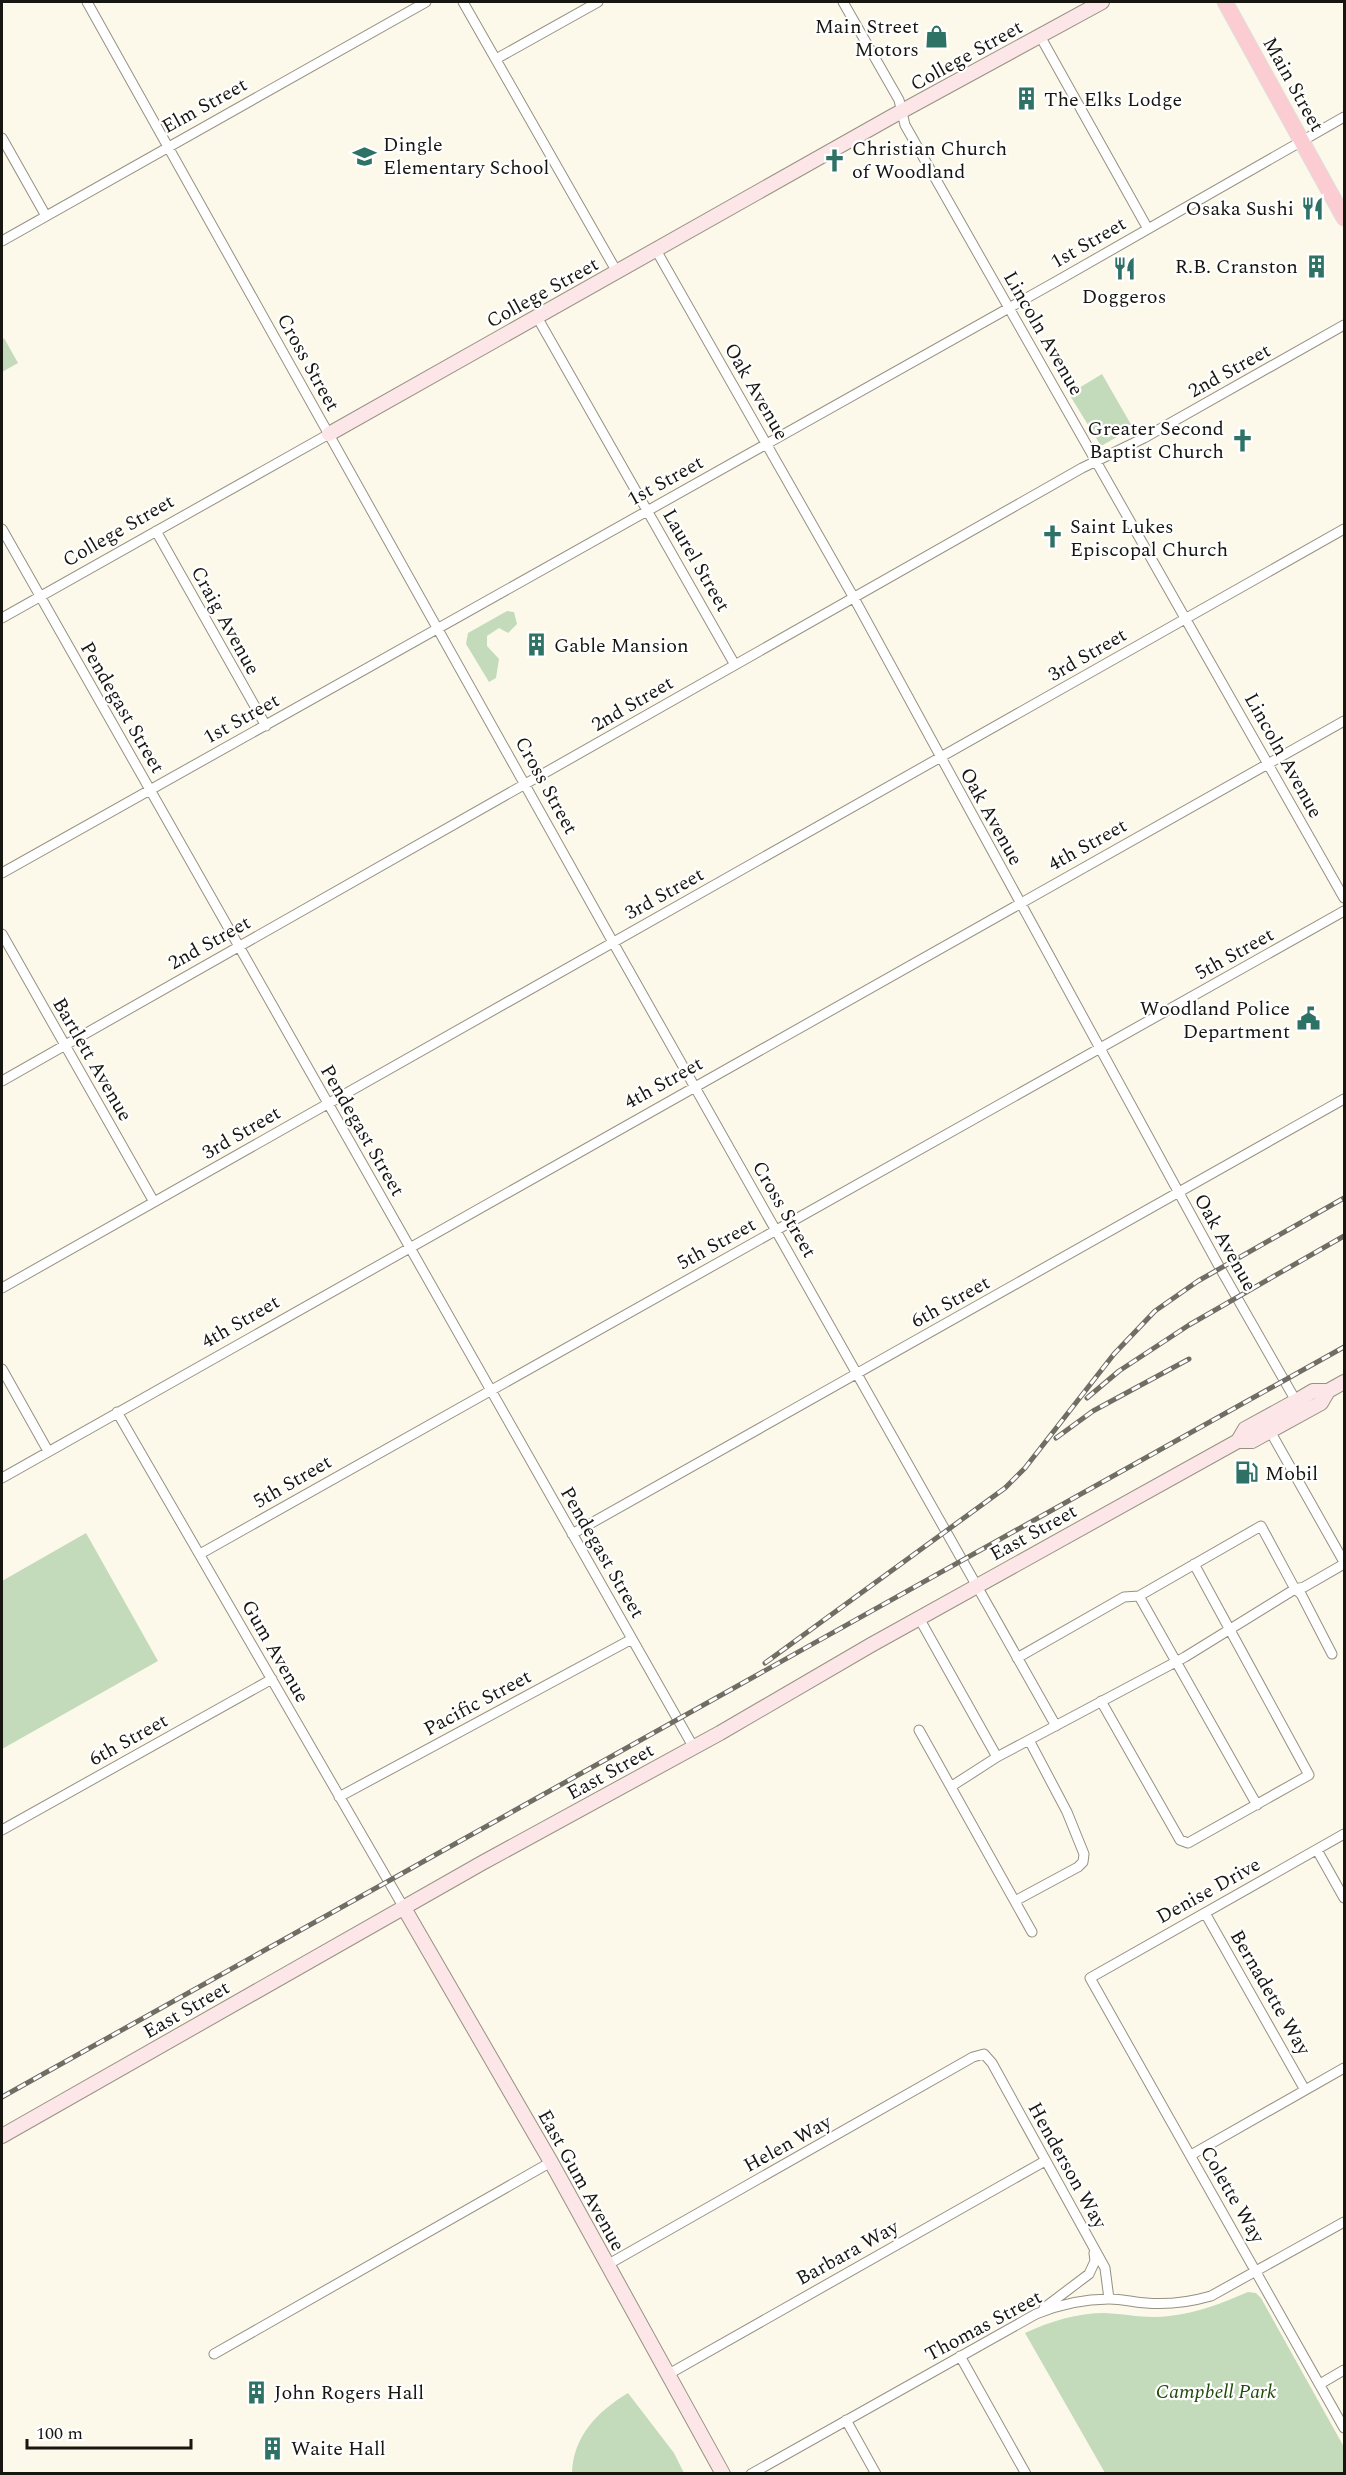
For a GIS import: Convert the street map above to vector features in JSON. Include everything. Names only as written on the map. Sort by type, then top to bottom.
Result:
[{"type":"main road","name":"College Street","points":[[328,434],[1102,2]]},
{"type":"main road","name":"Main Street","points":[[1225,2],[1344,218]]},
{"type":"main road","name":"East Street","points":[[2,2136],[404,1908],[694,1748],[976,1586],[1238,1441],[1252,1441],[1320,1403],[1328,1391],[1344,1382]]},
{"type":"main road","name":"East Street","points":[[1238,1441],[1245,1429],[1313,1391],[1328,1391]]},
{"type":"main road","name":"East Gum Avenue","points":[[404,1908],[551,2162],[723,2474]]},
{"type":"street","name":"Cross Street","points":[[87,2],[439,628],[613,943],[1056,1726]]},
{"type":"street","name":"Elm Street","points":[[2,241],[426,2]]},
{"type":"street","points":[[462,2],[618,272]]},
{"type":"street","points":[[496,59],[598,2]]},
{"type":"street","name":"Lincoln Avenue","points":[[843,2],[899,100],[905,125],[1344,898]]},
{"type":"street","points":[[1040,36],[1148,229]]},
{"type":"street","name":"1st Street","points":[[2,873],[1344,117]]},
{"type":"street","points":[[2,138],[46,216]]},
{"type":"street","name":"Oak Avenue","points":[[656,250],[854,598],[1178,1193],[1296,1401]]},
{"type":"street","name":"Laurel Street","points":[[537,317],[735,665]]},
{"type":"street","name":"2nd Street","points":[[2,1081],[1096,461],[1144,438],[1344,325]]},
{"type":"street","name":"College Street","points":[[2,618],[328,434]]},
{"type":"street","name":"Pendegast Street","points":[[2,529],[694,1748]]},
{"type":"street","name":"3rd Street","points":[[2,1288],[1344,529]]},
{"type":"street","name":"Craig Avenue","points":[[156,531],[266,726]]},
{"type":"street","name":"4th Street","points":[[2,1478],[1344,721]]},
{"type":"street","name":"5th Street","points":[[200,1554],[1344,911]]},
{"type":"street","name":"Bartlett Avenue","points":[[2,934],[154,1202]]},
{"type":"street","name":"6th Street","points":[[572,1534],[1344,1099]]},
{"type":"street","points":[[2,1369],[48,1451]]},
{"type":"street","name":"Gum Avenue","points":[[117,1412],[404,1908]]},
{"type":"street","points":[[952,1786],[998,1757],[1230,1631],[1295,1588],[1304,1587],[1344,1563],[1270,1431]]},
{"type":"street","points":[[1017,1658],[1124,1597],[1139,1596],[1261,1526],[1295,1588],[1301,1594],[1332,1654]]},
{"type":"street","points":[[1101,1701],[1180,1840],[1188,1843],[1309,1775],[1194,1564]]},
{"type":"street","points":[[1139,1596],[1257,1805]]},
{"type":"street","points":[[919,1618],[998,1757]]},
{"type":"street","name":"Pacific Street","points":[[339,1797],[632,1639]]},
{"type":"street","name":"6th Street","points":[[2,1830],[272,1678]]},
{"type":"street","points":[[920,1730],[1032,1932]]},
{"type":"street","points":[[1015,1901],[1078,1867],[1083,1862],[1084,1854],[1067,1812],[1029,1740]]},
{"type":"street","name":"Denise Drive","points":[[1090,1978],[1344,1834]]},
{"type":"street","points":[[1317,1850],[1344,1898]]},
{"type":"street","name":"Bernadette Way","points":[[1204,1912],[1305,2090]]},
{"type":"street","name":"Colette Way","points":[[1090,1978],[1344,2428]]},
{"type":"street","name":"Henderson Way","points":[[984,2054],[1105,2268],[1109,2299]]},
{"type":"street","name":"Helen Way","points":[[607,2265],[973,2057],[984,2054]]},
{"type":"street","points":[[1191,2155],[1344,2068]]},
{"type":"street","points":[[214,2354],[551,2162]]},
{"type":"street","name":"Barbara Way","points":[[667,2374],[1045,2162]]},
{"type":"street","name":"Thomas Street","points":[[751,2474],[1036,2314],[1070,2303],[1109,2299],[1164,2304],[1195,2300],[1225,2289],[1344,2222]]},
{"type":"street","points":[[1036,2314],[1089,2274],[1095,2261],[1092,2245]]},
{"type":"street","points":[[960,2356],[1026,2474]]},
{"type":"street","points":[[1320,2384],[1344,2370]]},
{"type":"street","points":[[846,2420],[876,2474]]},
{"type":"green space","points":[[4,338],[18,363],[2,372],[2,340]]},
{"type":"green space","points":[[1102,374],[1133,428],[1101,446],[1069,394]]},
{"type":"green space","points":[[507,611],[514,612],[517,624],[508,633],[499,628],[487,636],[487,646],[499,659],[496,678],[489,682],[466,644],[468,633]]},
{"type":"green space","points":[[86,1533],[158,1661],[2,1749],[2,1581]]},
{"type":"green space","name":"Campbell Park","points":[[1248,2292],[1256,2293],[1261,2298],[1344,2447],[1344,2473],[1105,2473],[1025,2333],[1054,2321],[1084,2314],[1105,2313],[1153,2317],[1180,2315],[1210,2307]]},
{"type":"green space","points":[[628,2393],[674,2453],[684,2473],[572,2473],[577,2447],[589,2426],[597,2416]]},
{"type":"railway","points":[[765,1663],[1005,1488],[1025,1468],[1114,1354],[1155,1311],[1198,1281],[1344,1198]]},
{"type":"railway","points":[[1087,1398],[1119,1371],[1189,1325],[1344,1236]]},
{"type":"railway","points":[[2,2097],[1344,1347]]},
{"type":"railway","points":[[1056,1438],[1093,1411],[1189,1359]]},
{"type":"place","name":"Main Street Motors","points":[[937,37]]},
{"type":"place","name":"The Elks Lodge","points":[[1026,99]]},
{"type":"place","name":"Dingle Elementary School","points":[[365,156]]},
{"type":"place","name":"Christian Church of Woodland","points":[[834,160]]},
{"type":"place","name":"Osaka Sushi","points":[[1312,208]]},
{"type":"place","name":"R.B. Cranston","points":[[1316,266]]},
{"type":"place","name":"Doggeros","points":[[1124,268]]},
{"type":"place","name":"Greater Second Baptist Church","points":[[1242,440]]},
{"type":"place","name":"Saint Lukes Episcopal Church","points":[[1052,537]]},
{"type":"place","name":"Gable Mansion","points":[[536,645]]},
{"type":"place","name":"Woodland Police Department","points":[[1308,1019]]},
{"type":"place","name":"Mobil","points":[[1247,1473]]},
{"type":"place","name":"John Rogers Hall","points":[[256,2392]]},
{"type":"place","name":"Waite Hall","points":[[273,2448]]}]
